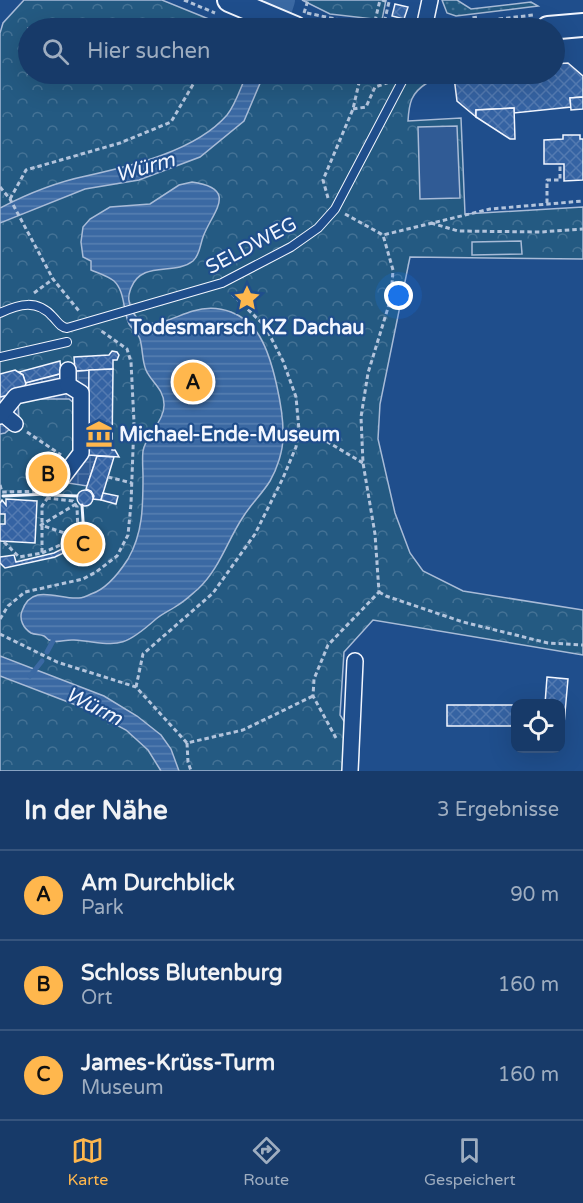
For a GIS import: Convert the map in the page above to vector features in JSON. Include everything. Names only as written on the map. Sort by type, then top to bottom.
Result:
[{"type":"main road","points":[[229,0],[258,14],[284,18]]},
{"type":"main road","points":[[565,23],[583,25]]},
{"type":"street","points":[[426,18],[430,0]]},
{"type":"street","points":[[15,424],[1,414],[16,396],[68,378],[81,393],[81,453],[71,462],[55,484]]},
{"type":"street","points":[[350,768],[355,661]]},
{"type":"lane","name":"SELDWEG","points":[[18,305],[39,307],[51,314],[65,328],[222,283],[291,247],[318,228],[335,209],[400,84]]},
{"type":"lane","points":[[0,313],[18,305]]},
{"type":"lane","points":[[0,357],[68,342]]},
{"type":"path","points":[[298,18],[308,0]]},
{"type":"path","points":[[376,18],[381,0],[389,2],[384,18]]},
{"type":"path","points":[[470,18],[479,17]]},
{"type":"path","points":[[10,199],[26,170],[120,143],[171,122],[193,84]]},
{"type":"path","points":[[358,84],[352,109],[323,180],[325,194],[335,209],[383,235],[490,209],[583,201]]},
{"type":"path","points":[[352,109],[366,107],[375,87],[382,84]]},
{"type":"path","points":[[547,203],[547,180],[560,180],[560,164]]},
{"type":"path","points":[[0,187],[10,199],[53,279],[88,323],[127,349],[130,356],[134,422],[128,534],[124,546],[117,556],[83,579],[25,592],[8,606],[0,619]]},
{"type":"path","points":[[429,223],[458,231],[541,232],[583,229]]},
{"type":"path","points":[[350,768],[313,696],[314,679],[328,645],[379,592],[375,534],[363,463],[361,417],[368,373],[391,298],[393,270],[383,235]]},
{"type":"path","points":[[18,305],[53,279]]},
{"type":"path","points":[[136,687],[143,654],[213,594],[255,534],[284,478],[296,447],[299,430],[296,397],[283,361],[265,326],[222,283]]},
{"type":"path","points":[[15,424],[71,462]]},
{"type":"path","points":[[299,430],[326,441],[363,463]]},
{"type":"path","points":[[108,477],[132,483]]},
{"type":"path","points":[[0,485],[2,492],[47,491],[55,484]]},
{"type":"path","points":[[4,542],[19,557],[42,553],[52,550],[76,537],[78,533],[74,501],[47,498],[42,506],[42,553]]},
{"type":"path","points":[[41,525],[76,504]]},
{"type":"path","points":[[36,524],[76,537]]},
{"type":"path","points":[[379,592],[463,622],[548,644],[583,645]]},
{"type":"path","points":[[0,634],[57,662],[136,687],[187,743],[188,762],[192,771]]},
{"type":"path","points":[[187,743],[243,730],[313,696]]},
{"type":"green space","points":[[24,0],[162,0],[206,18],[18,18],[18,84],[426,84],[412,99],[408,121],[461,118],[465,214],[583,207],[583,259],[410,257],[380,404],[378,439],[395,513],[410,553],[423,571],[463,591],[583,610],[583,655],[373,620],[344,652],[340,715],[359,744],[358,771],[0,771],[0,33],[3,23]]},
{"type":"green space","points":[[302,0],[386,0],[382,18],[330,14]]},
{"type":"green space","points":[[442,0],[457,0],[471,9],[531,2],[538,6],[456,16],[447,13]]},
{"type":"green space","points":[[521,241],[522,254],[472,255],[472,242]]},
{"type":"shaded area","points":[[457,126],[460,198],[420,199],[418,127]]},
{"type":"shaded area","points":[[89,370],[88,454],[97,456],[87,486],[55,481],[75,452],[75,404],[69,399],[18,399],[19,421],[5,433],[0,434],[0,397],[21,392],[25,383],[63,373]]},
{"type":"water","points":[[243,84],[260,84],[244,121],[200,157],[139,180],[85,189],[0,223],[0,208],[31,193],[142,162],[181,147],[214,128],[227,115]]},
{"type":"water","points":[[192,182],[207,185],[219,196],[219,203],[197,256],[193,261],[177,268],[143,274],[136,279],[131,288],[129,301],[133,313],[139,320],[147,323],[165,321],[193,311],[212,308],[240,316],[254,329],[265,347],[280,400],[283,437],[279,460],[270,481],[237,526],[206,581],[186,599],[126,641],[110,644],[48,640],[45,636],[31,633],[22,623],[21,614],[26,602],[39,595],[79,598],[97,592],[112,580],[128,559],[137,539],[141,519],[143,451],[164,410],[162,394],[146,370],[140,339],[129,324],[118,285],[91,270],[91,261],[83,257],[81,242],[83,227],[90,219],[110,207],[150,204],[179,185]]},
{"type":"water","points":[[0,656],[104,696],[137,716],[161,735],[171,749],[179,771],[161,771],[148,750],[126,730],[89,710],[0,676]]},
{"type":"building","points":[[395,4],[408,7],[404,18],[392,16]]},
{"type":"building","points":[[565,63],[568,63],[583,76],[583,97],[570,98],[571,107],[514,113],[514,108],[476,110],[476,117],[457,101],[455,84],[565,84]]},
{"type":"building","points":[[583,97],[583,109],[571,110],[570,98]]},
{"type":"building","points":[[514,108],[515,139],[510,139],[476,117],[476,110]]},
{"type":"building","points":[[563,135],[580,135],[580,139],[583,139],[583,180],[564,181],[564,164],[544,164],[544,140],[563,139]]},
{"type":"building","points":[[112,351],[119,355],[117,360],[113,360],[113,369],[75,371],[74,357],[109,355]]},
{"type":"building","points":[[60,361],[63,373],[25,383],[23,375],[19,372]]},
{"type":"building","points":[[113,369],[112,450],[115,450],[119,457],[88,455],[89,370]]},
{"type":"building","points":[[15,370],[23,375],[26,384],[21,392],[0,397],[0,374]]},
{"type":"building","points":[[97,456],[114,457],[101,500],[93,499],[91,491],[86,489]]},
{"type":"building","points":[[85,490],[91,492],[93,498],[91,504],[85,506],[79,504],[77,498],[79,492]]},
{"type":"building","points":[[103,493],[118,496],[116,504],[101,500]]},
{"type":"building","points":[[6,499],[37,501],[35,543],[0,541],[0,524],[5,524],[5,514],[0,514],[0,503],[2,500],[6,505]]},
{"type":"building","points":[[80,537],[86,537],[90,544],[86,551],[80,551],[76,547],[76,541]]},
{"type":"building","points":[[76,542],[76,547],[55,557],[5,568],[0,563],[0,557],[14,555],[16,562],[54,553]]},
{"type":"building","points":[[547,677],[568,679],[565,713],[565,699],[545,699]]},
{"type":"building","points":[[447,705],[511,705],[511,726],[447,726]]},
{"type":"waterway","name":"Würm","points":[[274,18],[280,0]]},
{"type":"waterway","points":[[47,652],[53,641]]},
{"type":"waterway","points":[[30,676],[42,661]]},
{"type":"wall","points":[[3,496],[47,494],[55,484]]},
{"type":"wall","points":[[52,495],[77,496]]},
{"type":"wall","points":[[82,505],[84,536]]},
{"type":"place","name":"Todesmarsch KZ Dachau","points":[[247,298]]},
{"type":"place","name":"Am Durchblick","points":[[193,382]]},
{"type":"place","name":"Michael-Ende-Museum","points":[[99,434]]},
{"type":"place","name":"Schloss Blutenburg","points":[[48,474]]},
{"type":"place","name":"James-Krüss-Turm","points":[[83,544]]}]
